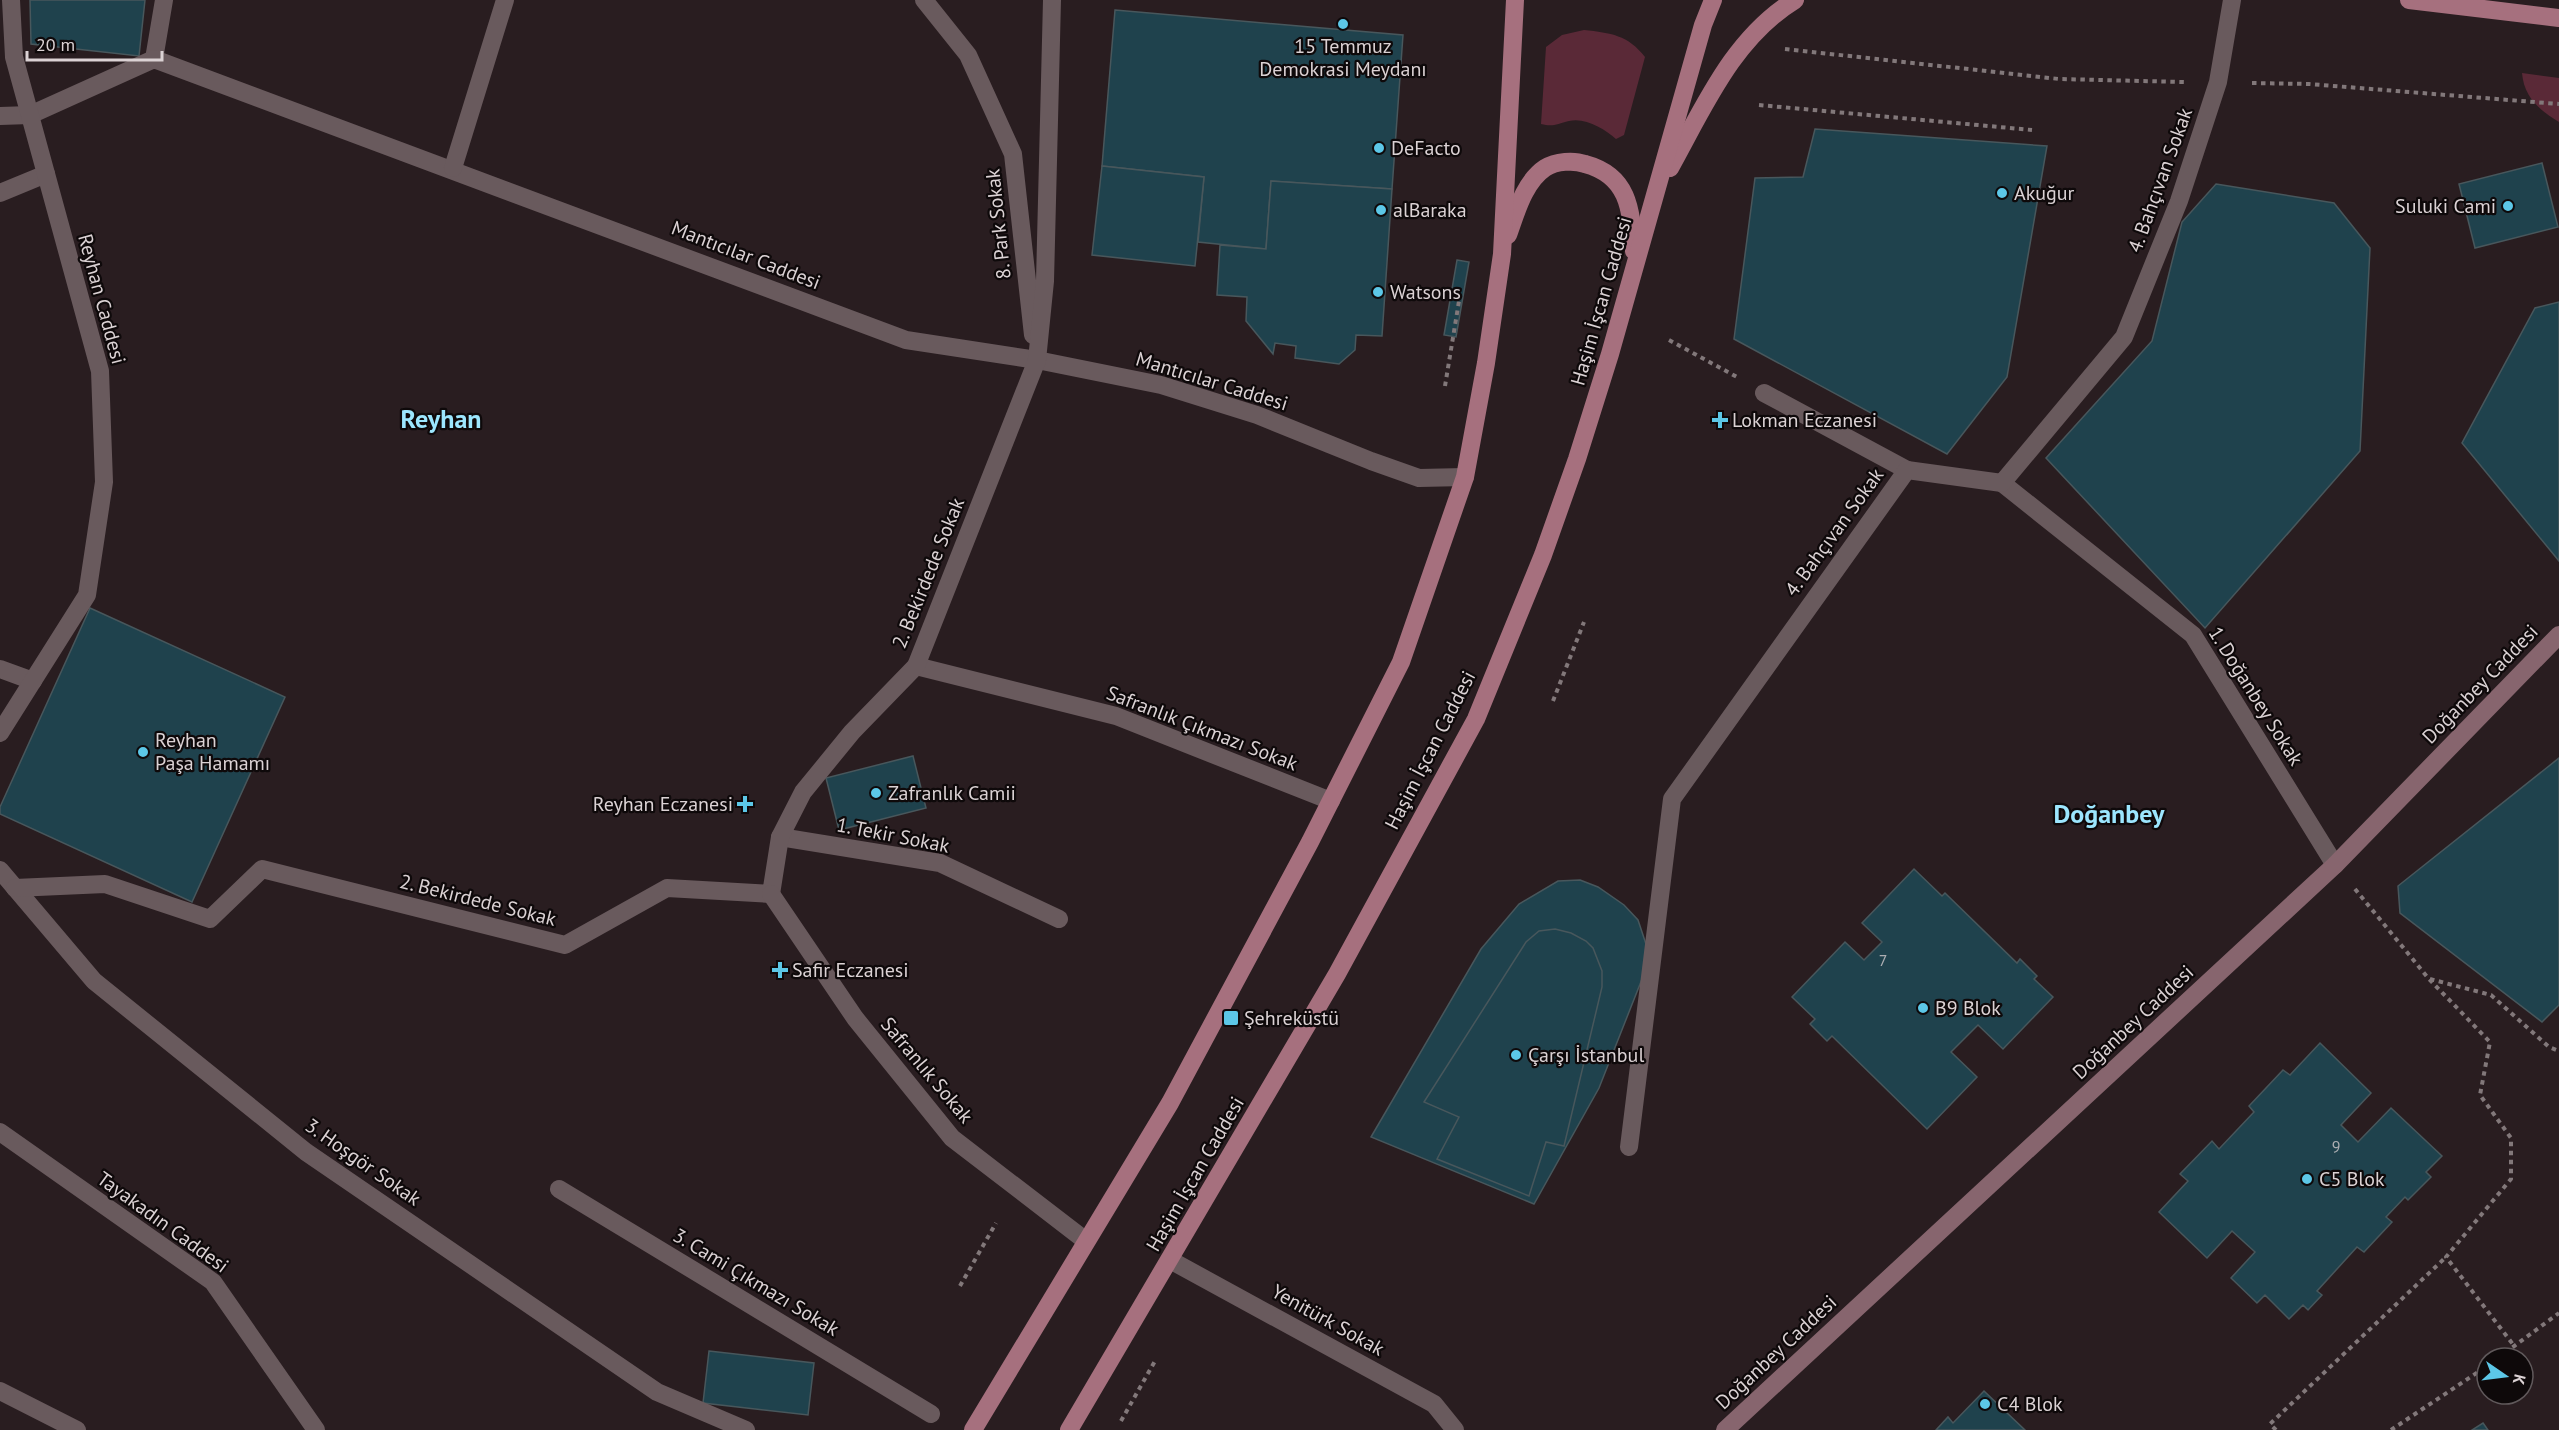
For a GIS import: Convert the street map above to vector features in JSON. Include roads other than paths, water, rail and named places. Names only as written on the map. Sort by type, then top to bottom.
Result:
[{"type":"main road","points":[[973,1430],[1170,1103],[1331,801],[1401,662],[1465,477],[1486,363],[1502,254],[1515,0]]},
{"type":"main road","name":"Haşim İşcan Caddesi","points":[[1069,1430],[1337,975],[1476,719],[1543,555],[1577,459],[1610,354],[1703,25],[1713,0]]},
{"type":"main road","points":[[1656,193],[1709,95],[1731,62],[1755,32],[1782,8],[1795,0]]},
{"type":"main road","points":[[2409,0],[2559,18]]},
{"type":"main road","points":[[1502,254],[1524,192],[1546,168],[1574,160],[1602,168],[1622,186],[1629,205],[1635,262]]},
{"type":"street","name":"Reyhan Caddesi","points":[[0,733],[87,595],[104,482],[100,371],[14,57],[11,0]]},
{"type":"street","points":[[0,116],[30,115],[154,58],[164,0]]},
{"type":"street","points":[[453,168],[505,0]]},
{"type":"street","name":"8. Park Sokak","points":[[924,0],[968,55],[1013,154],[1028,301],[1037,360]]},
{"type":"street","name":"2. Bekirdede Sokak","points":[[15,888],[105,884],[210,919],[262,869],[565,945],[667,888],[771,894],[780,837],[803,792],[852,732],[916,666],[1037,360],[1046,281],[1052,0]]},
{"type":"street","name":"4. Bahçıvan Sokak","points":[[1629,1147],[1672,799],[1907,470],[2002,483],[2124,337],[2180,201],[2218,82],[2232,0]]},
{"type":"street","name":"Mantıcılar Caddesi","points":[[154,58],[453,168],[906,340],[1037,360],[1161,384],[1257,415],[1419,478],[1465,477]]},
{"type":"street","points":[[0,194],[46,174]]},
{"type":"street","points":[[1764,393],[1907,470]]},
{"type":"street","name":"1. Doğanbey Sokak","points":[[2002,483],[2193,635],[2335,865]]},
{"type":"street","name":"Doğanbey Caddesi","points":[[1725,1430],[2335,865],[2559,635]]},
{"type":"street","name":"Safranlık Çıkmazı Sokak","points":[[916,666],[1116,716],[1331,801]]},
{"type":"street","points":[[0,669],[33,681]]},
{"type":"street","name":"1. Tekir Sokak","points":[[780,837],[940,863],[1059,920]]},
{"type":"street","name":"3. Hoşgör Sokak","points":[[0,870],[94,981],[306,1152],[657,1392],[746,1430]]},
{"type":"street","name":"Safranlık Sokak","points":[[771,894],[855,1018],[952,1138],[1086,1241]]},
{"type":"street","name":"Tayakadın Caddesi","points":[[0,1132],[213,1282],[316,1430]]},
{"type":"street","name":"3. Cami Çıkmazı Sokak","points":[[559,1189],[931,1414]]},
{"type":"street","name":"Yenitürk Sokak","points":[[1170,1260],[1434,1404],[1455,1430]]},
{"type":"street","points":[[0,1391],[77,1430]]},
{"type":"place","name":"15 Temmuz Demokrasi Meydanı","points":[[1343,24]]},
{"type":"place","name":"DeFacto","points":[[1379,148]]},
{"type":"place","name":"Akuğur","points":[[2002,193]]},
{"type":"place","name":"Suluki Cami","points":[[2508,206]]},
{"type":"place","name":"alBaraka","points":[[1381,210]]},
{"type":"place","name":"Watsons","points":[[1378,292]]},
{"type":"place","name":"Lokman Eczanesi","points":[[1720,420]]},
{"type":"place","name":"Reyhan Paşa Hamamı","points":[[143,752]]},
{"type":"place","name":"Zafranlık Camii","points":[[876,793]]},
{"type":"place","name":"Reyhan Eczanesi","points":[[745,804]]},
{"type":"place","name":"Safir Eczanesi","points":[[780,970]]},
{"type":"place","name":"B9 Blok","points":[[1923,1008]]},
{"type":"place","name":"Şehreküstü","points":[[1231,1018]]},
{"type":"place","name":"Çarşı İstanbul","points":[[1516,1055]]},
{"type":"place","name":"C5 Blok","points":[[2307,1179]]},
{"type":"place","name":"C4 Blok","points":[[1985,1404]]},
{"type":"district","name":"Reyhan","points":[[441,418]]},
{"type":"district","name":"Doğanbey","points":[[2109,813]]}]
